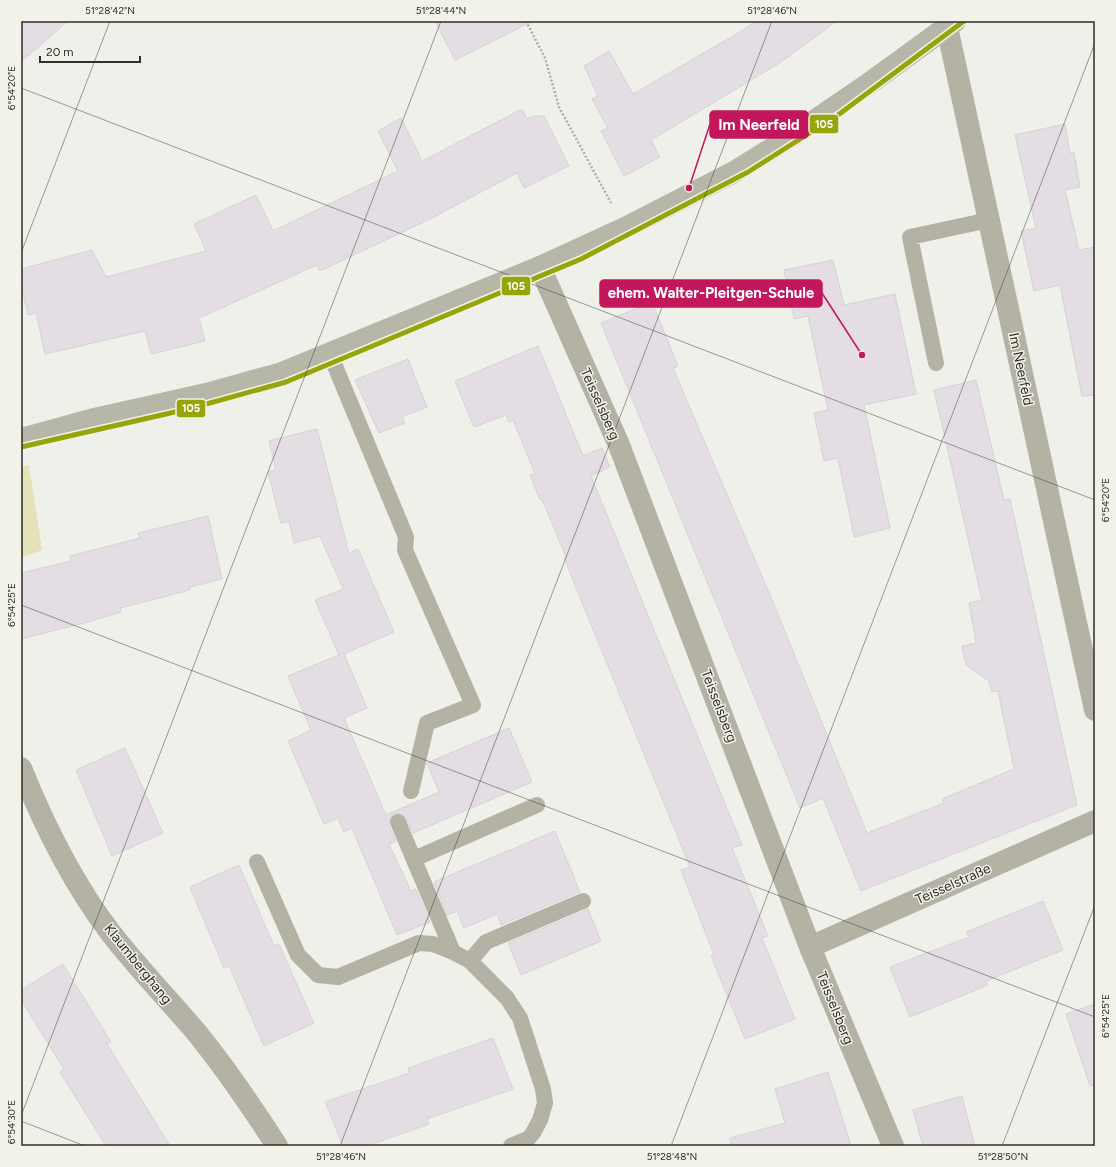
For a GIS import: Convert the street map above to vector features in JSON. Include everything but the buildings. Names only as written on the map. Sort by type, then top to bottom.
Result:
[{"type":"main road","points":[[21,439],[90,420],[206,394],[282,373],[540,267],[625,228],[734,172],[786,140],[874,80],[951,24]]},
{"type":"street","name":"Im Neerfeld","points":[[951,24],[989,220],[1095,710]]},
{"type":"street","name":"Teisselsberg","points":[[540,267],[619,445],[810,947],[893,1146]]},
{"type":"street","name":"Klaumberghang","points":[[21,768],[37,807],[56,846],[81,889],[109,931],[216,1057],[250,1104],[277,1146]]},
{"type":"street","name":"Teisselstraße","points":[[810,947],[1095,821]]},
{"type":"lane","points":[[936,363],[910,237],[989,220]]},
{"type":"lane","points":[[330,354],[406,537],[405,550],[472,705],[428,723],[411,791]]},
{"type":"lane","points":[[414,859],[537,805]]},
{"type":"lane","points":[[398,822],[453,952]]},
{"type":"lane","points":[[257,862],[298,956],[318,975],[338,978],[419,943],[433,944],[470,961],[507,998],[520,1018],[545,1097],[542,1115],[533,1133],[528,1139],[511,1146]]},
{"type":"lane","points":[[470,961],[486,942],[583,901]]},
{"type":"path","points":[[526,21],[545,58],[558,107],[625,228]]},
{"type":"shaded area","points":[[29,465],[42,550],[21,558],[21,467]]},
{"type":"transit line","name":"105","points":[[21,447],[188,409],[286,382],[581,259],[748,172],[838,115],[964,21]]},
{"type":"place","name":"Im Neerfeld","points":[[689,188]]},
{"type":"place","name":"ehem. Walter-Pleitgen-Schule","points":[[862,355]]}]
